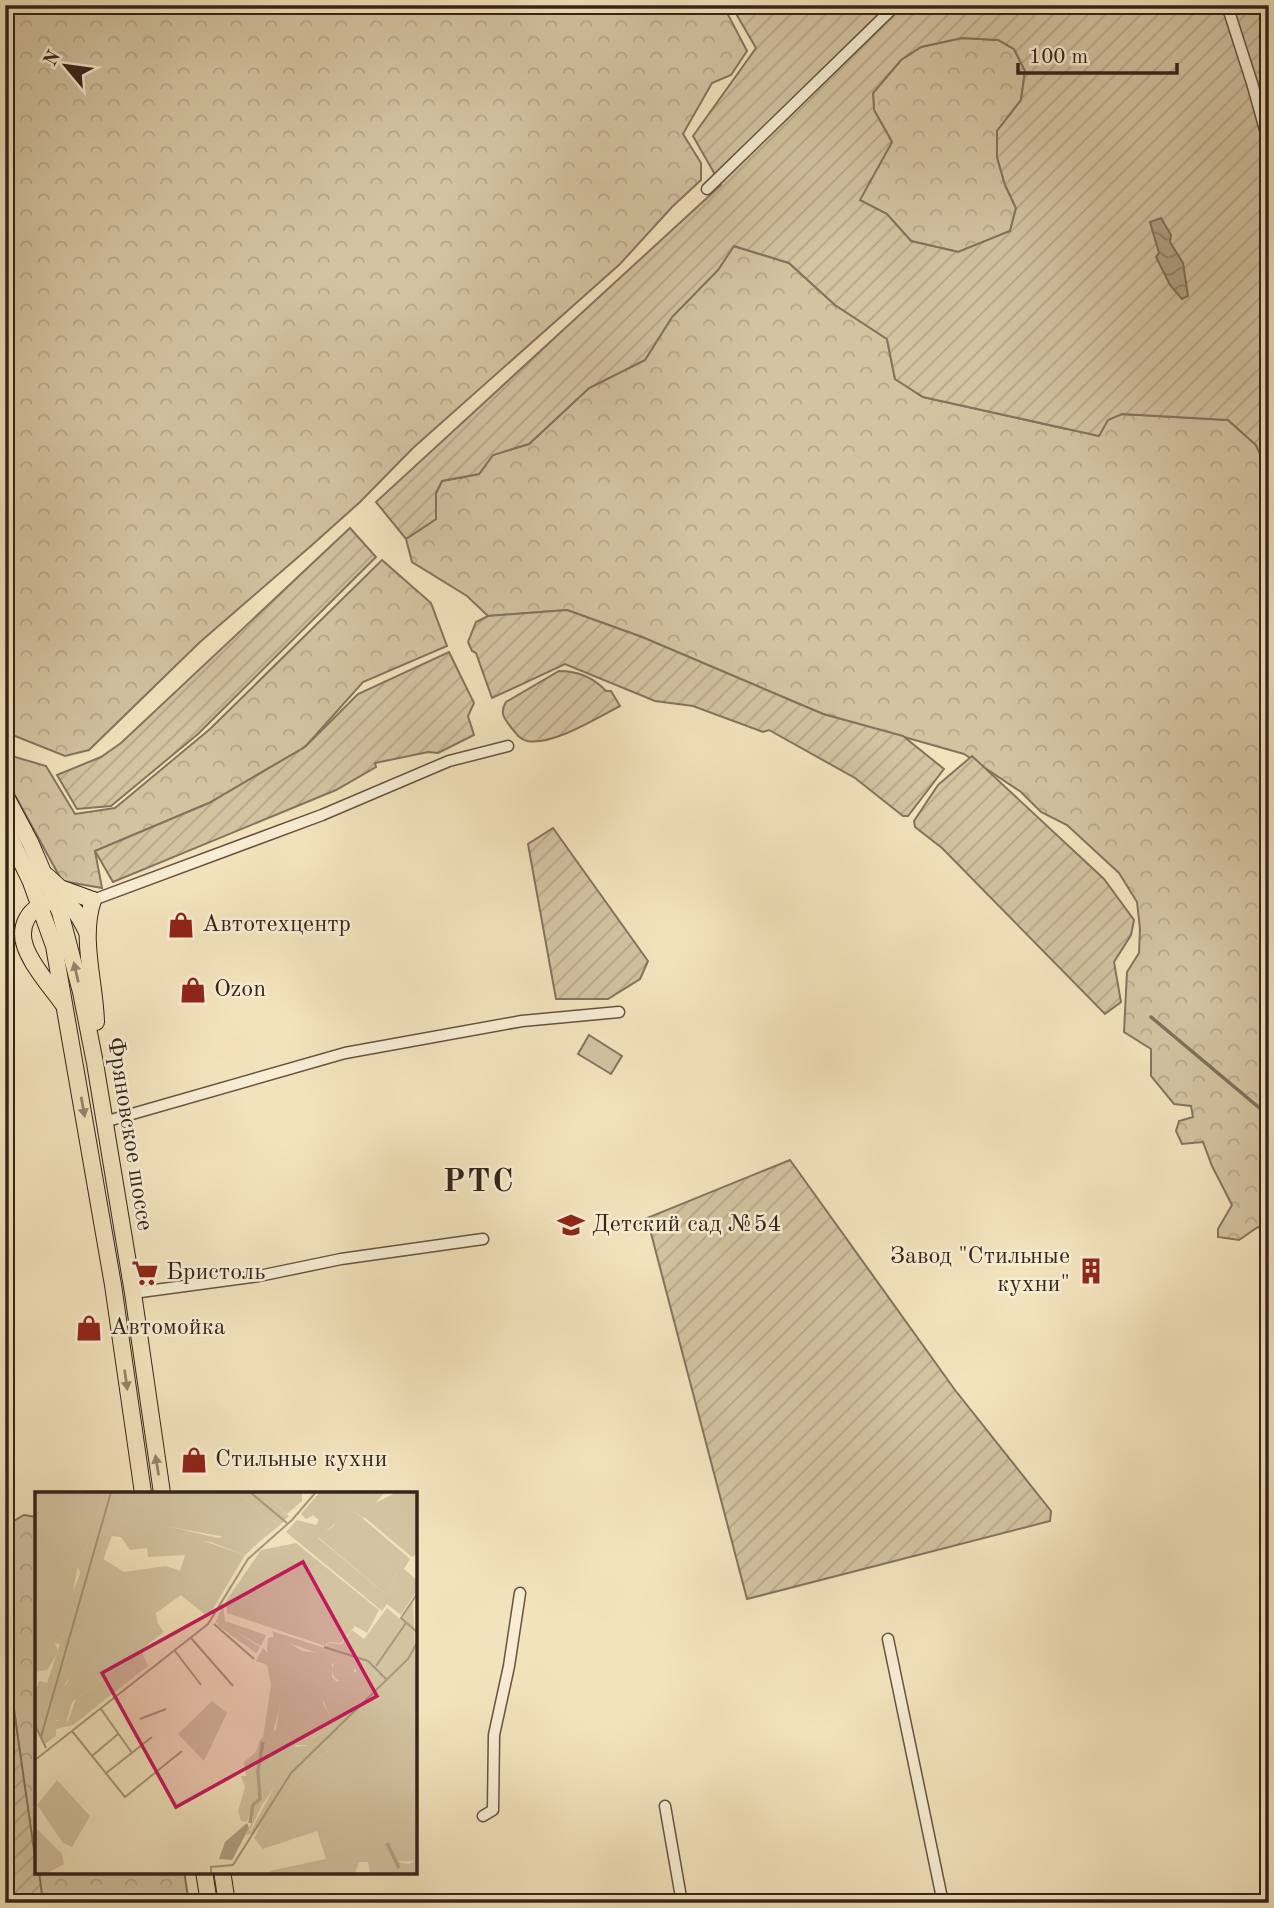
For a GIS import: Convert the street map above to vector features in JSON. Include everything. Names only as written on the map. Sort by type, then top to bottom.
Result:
[{"type":"main road","name":"Фряновское шоссе","points":[[5,795],[41,868],[48,903],[113,1285],[143,1492]]},
{"type":"main road","name":"Фряновское шоссе","points":[[5,827],[69,942],[95,1063],[133,1293],[162,1492]]},
{"type":"main road","points":[[41,868],[60,888],[93,900]]},
{"type":"main road","points":[[65,1008],[32,960],[23,933],[27,917],[48,903],[93,900]]},
{"type":"main road","points":[[93,900],[88,915],[88,932],[96,1017],[95,1063]]},
{"type":"main road","points":[[48,903],[68,905],[77,913],[88,932]]},
{"type":"main road","points":[[204,1873],[209,1903]]},
{"type":"main road","points":[[222,1873],[227,1903]]},
{"type":"street","points":[[707,190],[896,5]]},
{"type":"street","points":[[1227,5],[1269,144]]},
{"type":"street","points":[[93,900],[322,815],[449,761],[508,746]]},
{"type":"street","points":[[104,1122],[345,1053],[523,1021],[619,1012]]},
{"type":"street","points":[[133,1293],[259,1276],[341,1259],[483,1239]]},
{"type":"street","points":[[483,1816],[494,1810],[494,1735],[509,1666],[520,1593]]},
{"type":"street","points":[[888,1639],[943,1903]]},
{"type":"street","points":[[665,1806],[682,1903]]},
{"type":"green space","points":[[5,5],[723,5],[747,51],[731,75],[712,83],[683,134],[701,163],[701,180],[672,207],[620,264],[413,448],[360,502],[200,642],[89,750],[65,756],[5,732]]},
{"type":"green space","points":[[731,5],[1269,5],[1269,473],[1256,445],[1228,420],[1122,414],[1108,420],[1099,436],[923,397],[895,379],[887,339],[835,305],[789,263],[734,246],[718,270],[672,317],[645,360],[589,388],[529,444],[493,455],[479,474],[442,481],[436,493],[436,519],[406,539],[376,502],[721,185],[693,136],[756,48]],"holes":[[[962,38],[998,40],[1014,49],[1025,71],[1021,100],[997,131],[997,157],[1005,185],[1016,208],[1010,231],[958,252],[911,241],[887,214],[860,200],[892,142],[874,110],[873,93],[901,60],[921,47]]]},
{"type":"green space","points":[[962,38],[998,40],[1014,49],[1025,71],[1021,100],[997,131],[997,157],[1005,185],[1016,208],[1010,231],[959,252],[911,241],[887,214],[859,200],[892,142],[874,110],[873,93],[901,60],[921,47]]},
{"type":"green space","points":[[733,246],[789,263],[835,305],[887,339],[895,379],[923,397],[1066,429],[1122,414],[1228,420],[1256,445],[1269,473],[1269,1233],[1258,1227],[1239,1240],[1218,1237],[1218,1229],[1232,1205],[1203,1142],[1182,1144],[1176,1131],[1179,1121],[1193,1117],[1191,1106],[1174,1104],[1151,1076],[1151,1049],[1124,1032],[1127,972],[1139,953],[1137,902],[1119,873],[1067,825],[1041,812],[1021,792],[964,754],[823,714],[642,637],[567,610],[488,616],[467,596],[412,562],[406,539],[436,519],[436,493],[442,481],[479,474],[493,455],[529,444],[589,388],[645,360],[672,317],[718,270]]},
{"type":"green space","points":[[350,528],[376,557],[198,734],[111,806],[77,809],[57,775],[101,757],[121,743]]},
{"type":"green space","points":[[382,560],[431,603],[447,646],[363,682],[305,747],[209,803],[95,851],[102,888],[62,881],[5,777],[5,754],[46,766],[75,814],[115,808],[210,729]]},
{"type":"green space","points":[[567,610],[642,637],[823,714],[903,736],[944,769],[908,816],[903,816],[855,778],[769,730],[763,732],[693,706],[655,701],[565,664],[492,698],[476,653],[468,642],[476,622],[488,616]]},
{"type":"green space","points":[[449,652],[474,703],[468,716],[474,735],[438,753],[428,752],[375,763],[376,767],[336,790],[113,882],[95,851],[209,803],[305,747],[358,694]]},
{"type":"green space","points":[[559,671],[573,672],[591,679],[606,691],[611,691],[620,706],[561,735],[537,741],[524,740],[517,735],[503,714],[506,702]]},
{"type":"green space","points":[[972,756],[1104,879],[1134,920],[1131,935],[1114,962],[1121,1002],[1105,1014],[942,848],[915,827],[914,821],[938,785]]},
{"type":"green space","points":[[553,828],[648,961],[640,979],[608,999],[556,999],[528,844]]},
{"type":"green space","points":[[589,1035],[622,1056],[611,1074],[578,1054]]},
{"type":"green space","points":[[790,1160],[955,1390],[1051,1511],[1050,1521],[747,1599],[647,1218]]},
{"type":"green space","points":[[24,1515],[35,1517],[35,1866],[5,1643],[5,1526]]},
{"type":"green space","points":[[5,1647],[35,1857],[35,1873],[39,1873],[43,1903],[5,1903]]},
{"type":"green space","points":[[36,1873],[184,1873],[189,1903],[40,1903]]},
{"type":"water","points":[[1161,218],[1171,235],[1170,242],[1183,263],[1188,296],[1182,299],[1170,285],[1156,257],[1159,253],[1150,222]]},
{"type":"waterway","points":[[1151,1017],[1269,1116]]},
{"type":"place","name":"Автотехцентр","points":[[181,925]]},
{"type":"place","name":"Ozon","points":[[193,990]]},
{"type":"place","name":"Детский сад №54","points":[[571,1225]]},
{"type":"place","name":"Завод \"Стильные кухни\"","points":[[1091,1271]]},
{"type":"place","name":"Бристоль","points":[[145,1273]]},
{"type":"place","name":"Автомойка","points":[[89,1328]]},
{"type":"place","name":"Стильные кухни","points":[[194,1460]]},
{"type":"district","name":"РТС","points":[[479,1183]]}]
